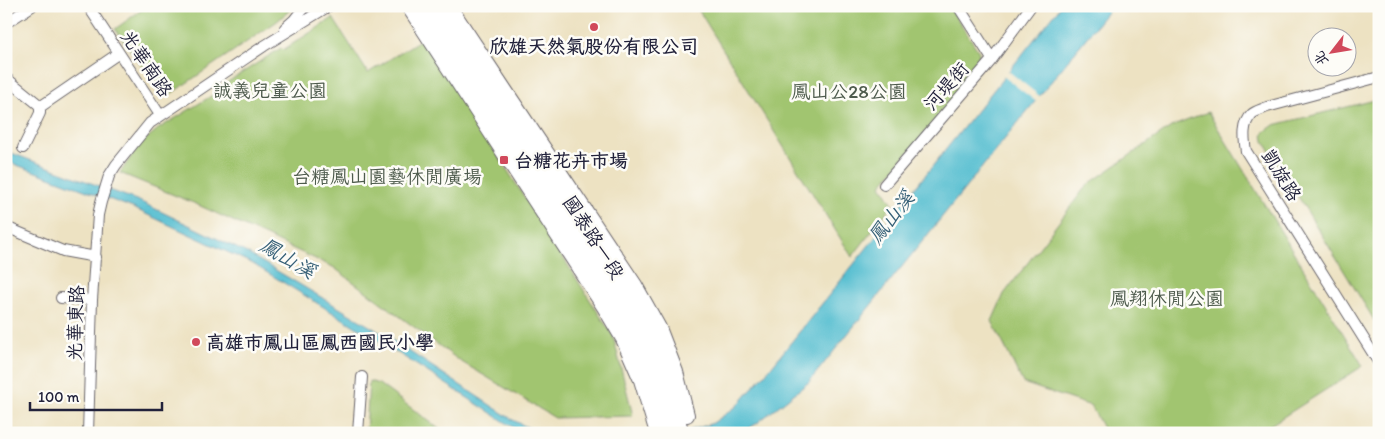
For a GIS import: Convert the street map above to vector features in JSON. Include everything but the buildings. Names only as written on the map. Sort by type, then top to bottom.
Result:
[{"type":"street","points":[[6,22],[32,6]]},
{"type":"street","name":"光華南路","points":[[88,6],[160,115]]},
{"type":"street","points":[[264,46],[294,20],[305,6]]},
{"type":"street","points":[[160,115],[328,6]]},
{"type":"street","name":"國泰路一段","points":[[408,6],[604,307],[626,347],[641,380],[668,424]]},
{"type":"street","name":"國泰路一段","points":[[422,6],[634,334],[668,424]]},
{"type":"street","name":"國泰路一段","points":[[437,6],[645,326],[660,361],[668,424]]},
{"type":"street","name":"國泰路一段","points":[[449,6],[635,284],[659,328],[676,372],[668,424]]},
{"type":"street","points":[[958,6],[992,59]]},
{"type":"street","name":"河堤街","points":[[884,185],[992,59],[1031,6]]},
{"type":"street","points":[[40,107],[119,52]]},
{"type":"street","name":"凱旋路","points":[[1379,77],[1267,107],[1253,113],[1246,123],[1244,137],[1246,151],[1379,362]]},
{"type":"street","points":[[6,78],[40,107],[40,114],[23,148]]},
{"type":"street","name":"光華東路","points":[[88,433],[92,300],[98,215],[109,176],[150,122],[160,115]]},
{"type":"street","points":[[6,227],[63,251],[96,257]]},
{"type":"street","points":[[61,298],[92,300]]},
{"type":"street","points":[[358,433],[362,377]]},
{"type":"street","points":[[668,424],[682,433]]},
{"type":"street","points":[[668,424],[691,433]]},
{"type":"green space","points":[[147,6],[292,6],[276,22],[172,93],[163,94],[115,29]]},
{"type":"green space","name":"鳳山公28公園","points":[[696,6],[949,6],[979,52],[978,70],[881,185],[893,204],[852,257]]},
{"type":"green space","name":"台糖鳳山園藝休閒廣場","points":[[333,18],[368,73],[423,38],[613,336],[633,416],[555,418],[460,361],[333,267],[196,204],[120,173],[139,145],[158,129],[216,93],[215,90],[281,48],[283,50]]},
{"type":"green space","points":[[1379,99],[1379,328],[1264,141],[1263,133],[1274,125]]},
{"type":"green space","name":"鳳翔休閒公園","points":[[1208,112],[1363,366],[1258,433],[1124,433],[1104,430],[1091,406],[1023,383],[992,321],[1004,294],[1087,185],[1171,127]]},
{"type":"green space","points":[[369,381],[379,384],[445,433],[366,433]]},
{"type":"water","points":[[1061,6],[1112,6],[809,382],[756,424],[740,433],[682,433],[713,423],[737,406],[772,366]]},
{"type":"water","points":[[6,151],[139,201],[247,253],[383,334],[513,420],[539,433],[522,433],[384,344],[253,264],[133,208],[6,161]]},
{"type":"pier","points":[[1007,70],[1042,98],[1038,103],[1003,76]]},
{"type":"place","name":"欣雄天然氣股份有限公司","points":[[594,27]]},
{"type":"place","name":"台糖花卉市場","points":[[504,160]]},
{"type":"place","name":"高雄市鳳山區鳳西國民小學","points":[[196,342]]},
{"type":"park label","name":"誠義兒童公園","points":[[270,90]]},
{"type":"water label","name":"鳳山溪","points":[[891,217]]},
{"type":"water label","name":"鳳山溪","points":[[288,258]]}]
